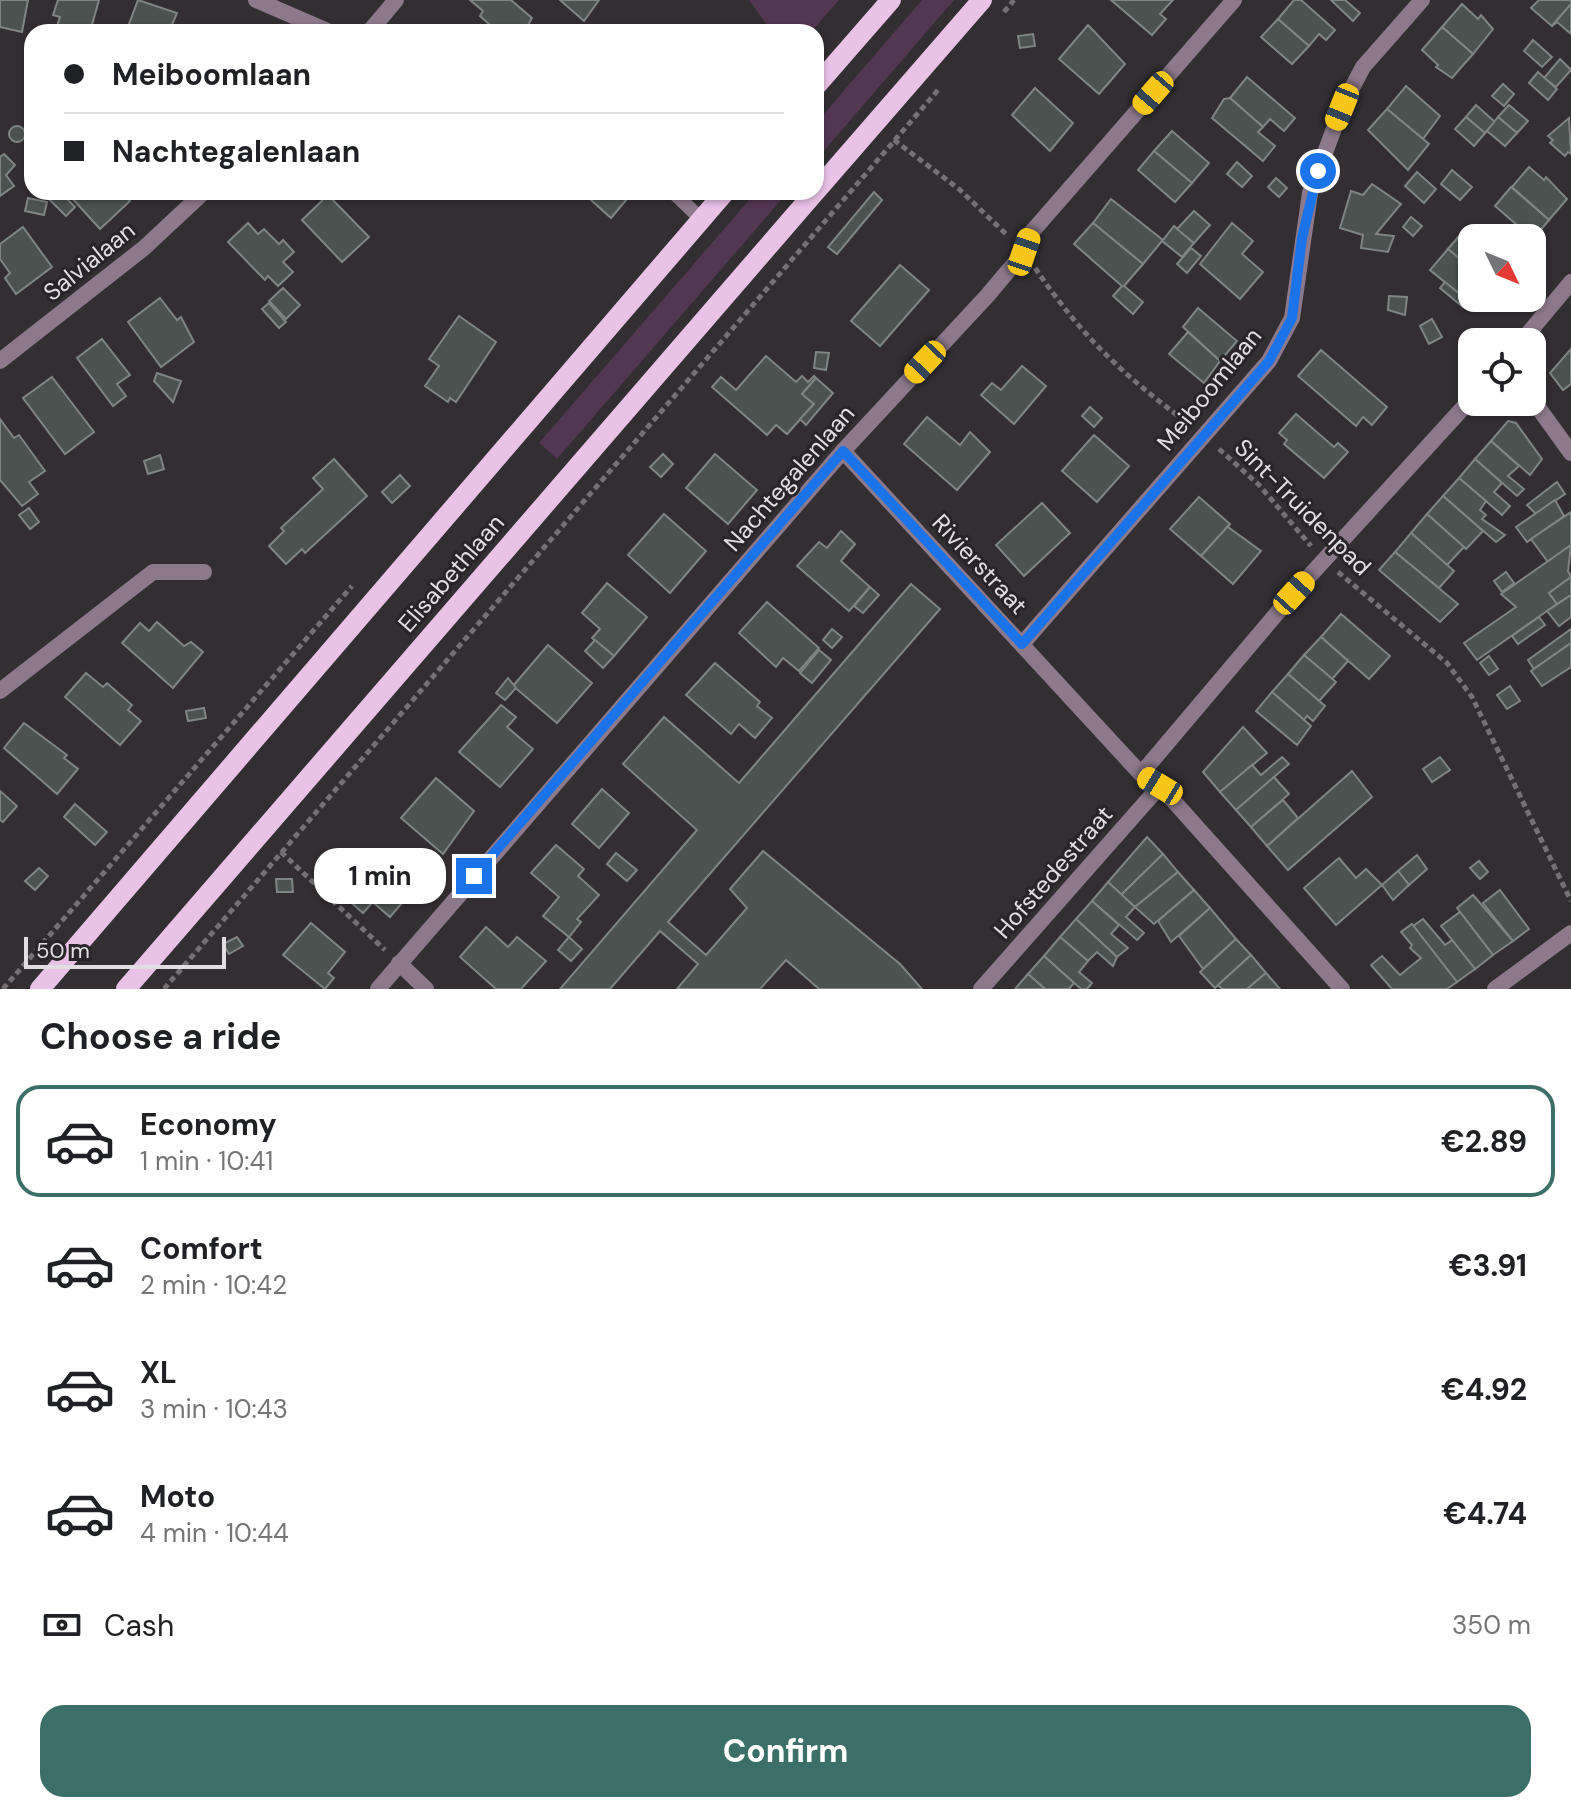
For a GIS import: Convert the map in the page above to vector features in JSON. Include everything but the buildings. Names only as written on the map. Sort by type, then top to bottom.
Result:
[{"type":"main road","points":[[824,77],[891,0]]},
{"type":"main road","name":"Elisabethlaan","points":[[824,183],[982,0]]},
{"type":"main road","name":"Elisabethlaan","points":[[40,989],[718,200]]},
{"type":"main road","name":"Elisabethlaan","points":[[126,989],[809,200]]},
{"type":"street","points":[[256,0],[312,24]]},
{"type":"street","points":[[376,24],[396,0]]},
{"type":"street","name":"Nachtegalenlaan","points":[[378,989],[843,451],[1024,252],[1030,234],[1234,0]]},
{"type":"street","name":"Meiboomlaan","points":[[1022,644],[1206,437],[1269,361],[1292,318],[1310,193],[1342,107],[1363,67],[1422,0]]},
{"type":"street","name":"Salvialaan","points":[[2,354],[132,259],[195,200]]},
{"type":"street","points":[[1533,328],[1571,282]]},
{"type":"street","points":[[1141,774],[1324,560],[1458,413]]},
{"type":"street","points":[[1544,416],[1571,453]]},
{"type":"street","name":"Rivierstraat","points":[[843,451],[1141,774],[1160,786],[1342,989]]},
{"type":"street","points":[[0,691],[153,572],[204,572]]},
{"type":"street","name":"Hofstedestraat","points":[[981,989],[1160,786]]},
{"type":"street","points":[[1495,989],[1571,933]]},
{"type":"street","points":[[399,963],[426,989]]},
{"type":"lane","points":[[681,200],[702,220]]},
{"type":"path","points":[[994,24],[1014,0]]},
{"type":"path","points":[[164,989],[945,83]]},
{"type":"path","name":"Sint-Truidenpad","points":[[879,120],[895,141],[959,189],[1024,252],[1072,322],[1124,376],[1206,437],[1259,485],[1324,560],[1447,663],[1472,697],[1571,901]]},
{"type":"path","points":[[3,989],[362,575]]},
{"type":"path","points":[[281,852],[399,963]]},
{"type":"shaded area","points":[[749,0],[839,0],[818,24],[766,24]]},
{"type":"shaded area","points":[[922,0],[954,0],[824,151],[824,114]]},
{"type":"shaded area","points":[[749,200],[781,200],[557,459],[539,443]]},
{"type":"route","points":[[474,876],[843,451],[1022,644],[1206,437],[1269,361],[1292,318],[1302,238],[1310,193],[1318,171]]}]
